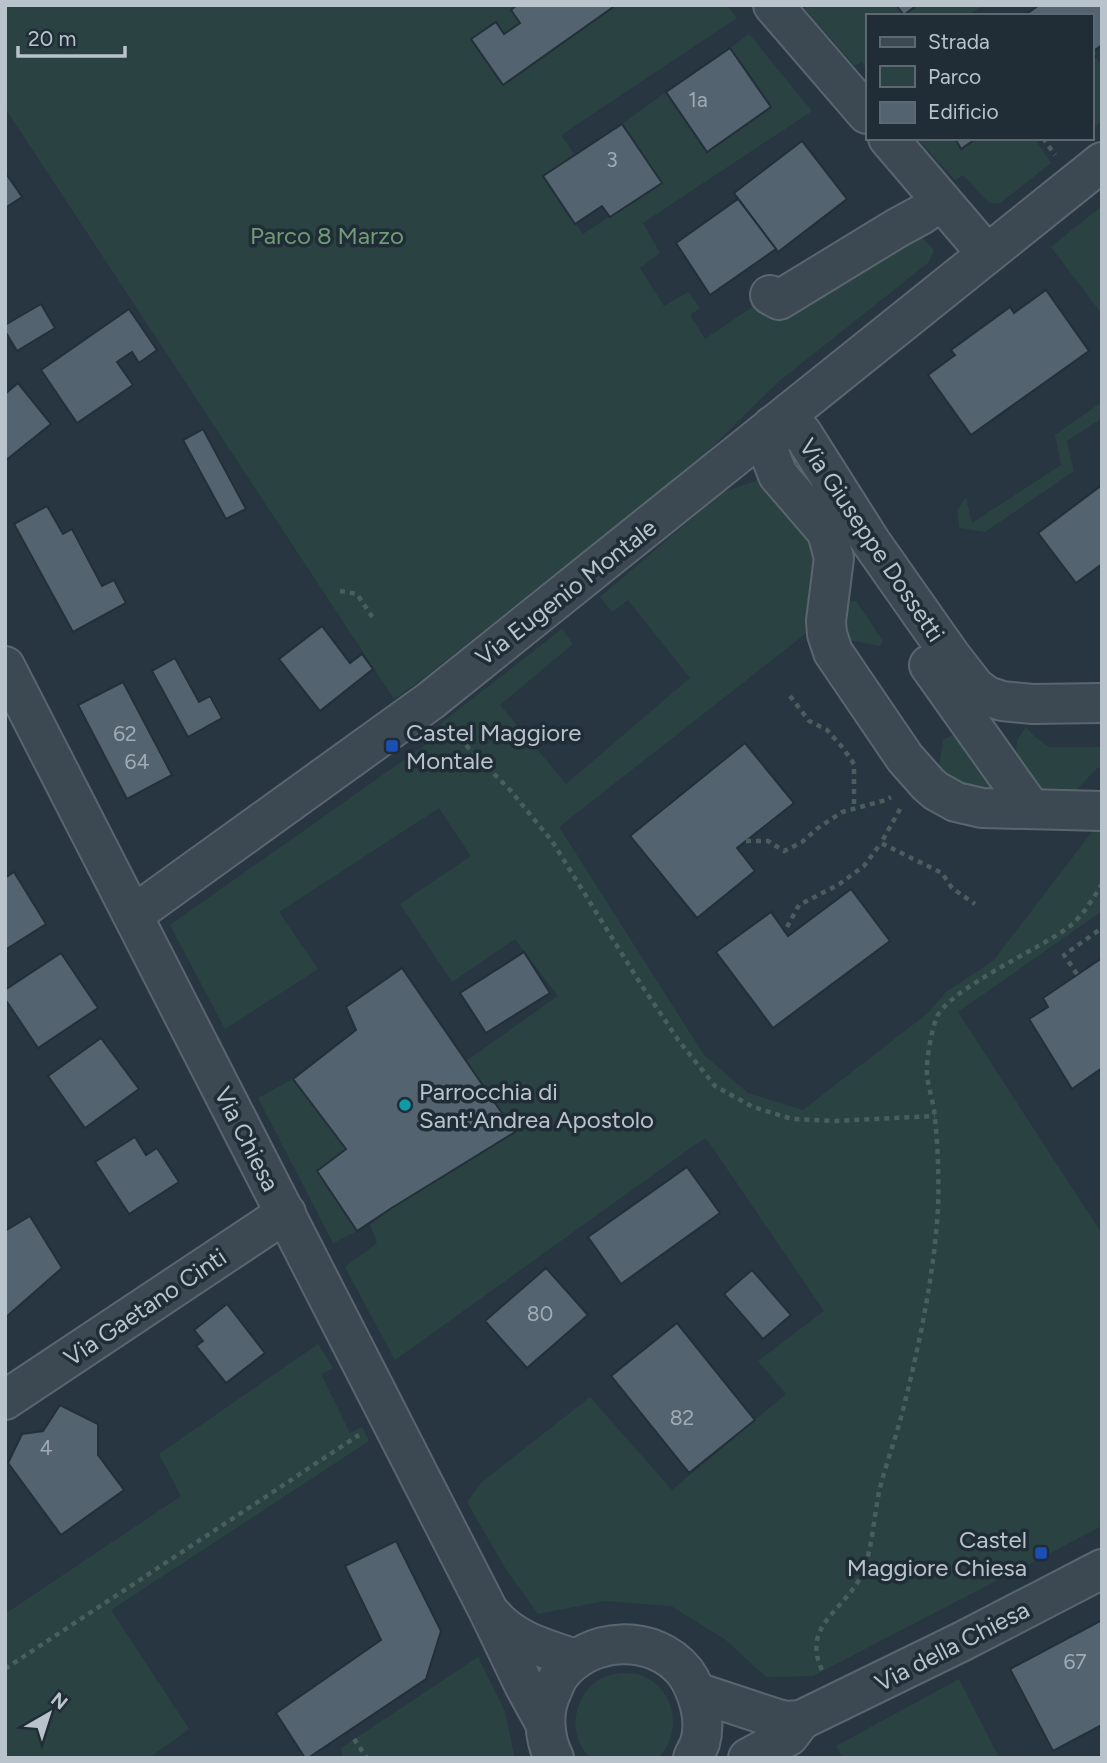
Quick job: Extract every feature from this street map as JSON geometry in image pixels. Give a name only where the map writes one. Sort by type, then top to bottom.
[{"type":"street","points":[[773,5],[866,113]]},
{"type":"street","points":[[890,140],[987,254]]},
{"type":"street","name":"Via Eugenio Montale","points":[[132,915],[405,720],[1102,162]]},
{"type":"street","points":[[770,295],[779,300],[941,201]]},
{"type":"street","name":"Via Giuseppe Dossetti","points":[[1021,795],[857,564],[778,475],[769,452],[772,426],[802,433],[871,542],[975,687],[1002,701],[1033,704],[1102,703]]},
{"type":"street","name":"Via Giuseppe Dossetti","points":[[827,532],[834,558],[826,621],[827,634],[834,652],[905,758],[928,784],[956,802],[982,808],[1021,795],[1102,811]]},
{"type":"street","name":"Via Chiesa","points":[[5,666],[16,714],[132,915],[286,1213],[489,1612],[524,1685],[548,1747]]},
{"type":"street","points":[[1021,795],[1003,754],[1003,736],[1033,704]]},
{"type":"street","name":"Via Gaetano Cinti","points":[[5,1401],[286,1213]]},
{"type":"street","name":"Via della Chiesa","points":[[748,1758],[789,1736],[801,1720],[1102,1569]]},
{"type":"street","name":"Via Chiesa","points":[[489,1612],[497,1622],[527,1643],[576,1659]]},
{"type":"street","points":[[548,1747],[548,1699],[559,1676],[576,1659],[597,1648],[621,1643],[644,1646],[666,1656],[684,1671],[696,1692],[702,1717],[700,1743],[693,1758]]},
{"type":"street","points":[[696,1692],[784,1721],[801,1720]]},
{"type":"path","points":[[1044,140],[1054,153]]},
{"type":"path","points":[[340,591],[357,594],[375,621]]},
{"type":"path","points":[[790,696],[809,721],[827,730],[853,764],[854,809]]},
{"type":"path","points":[[447,726],[510,790],[552,841],[640,983],[679,1041],[715,1086],[753,1107],[792,1119],[835,1121],[935,1116]]},
{"type":"path","points":[[746,841],[768,841],[784,851],[803,842],[842,812],[892,796]]},
{"type":"path","points":[[788,926],[799,905],[838,885],[864,866],[881,843],[902,805]]},
{"type":"path","points":[[881,843],[942,873],[952,887],[975,904]]},
{"type":"path","points":[[823,1673],[815,1649],[820,1630],[861,1578],[886,1462],[903,1411],[928,1292],[938,1206],[935,1116],[927,1074],[930,1043],[937,1016],[950,1000],[1073,923],[1102,884]]},
{"type":"path","points":[[1077,974],[1064,955],[1102,928]]},
{"type":"path","points":[[5,1669],[360,1435]]},
{"type":"path","points":[[354,1739],[367,1758]]},
{"type":"green space","name":"Parco 8 Marzo","points":[[5,5],[727,5],[737,18],[561,135],[575,155],[543,177],[583,234],[661,183],[622,124],[666,92],[707,152],[770,108],[730,48],[749,34],[812,111],[643,223],[660,253],[640,268],[664,306],[688,292],[700,308],[690,315],[705,339],[897,209],[934,250],[929,262],[778,382],[699,460],[394,699],[5,108]]},
{"type":"green space","points":[[808,5],[896,5],[903,14],[866,14],[866,68],[862,62],[855,66],[805,9]]},
{"type":"green space","points":[[917,5],[983,5],[970,14],[905,14]]},
{"type":"green space","points":[[1095,57],[1102,65],[1102,121],[1093,128]]},
{"type":"green space","points":[[919,140],[956,140],[961,149],[974,140],[1035,140],[1051,163],[1000,203],[989,203],[963,175],[955,180]]},
{"type":"green space","points":[[1102,206],[1102,314],[1051,247]]},
{"type":"green space","points":[[1102,402],[1102,418],[1067,441],[1074,471],[985,532],[959,528],[957,511],[966,497],[972,523],[1061,465],[1055,435]]},
{"type":"green space","points":[[759,480],[787,501],[821,562],[814,627],[559,827],[704,1055],[748,1093],[803,1110],[928,1013],[946,992],[993,961],[1095,828],[1102,829],[1102,911],[958,1012],[1102,1234],[1102,1526],[813,1676],[766,1677],[726,1640],[671,1606],[604,1601],[538,1614],[504,1566],[467,1502],[481,1483],[590,1397],[672,1490],[786,1394],[758,1361],[824,1311],[706,1138],[395,1360],[345,1267],[377,1243],[370,1225],[390,1209],[515,1132],[466,1061],[558,996],[515,939],[452,982],[400,904],[471,856],[439,808],[279,912],[318,969],[225,1029],[170,925],[428,743],[427,734],[562,629],[573,644],[500,705],[566,784],[690,678],[628,600],[612,612],[600,597],[723,492]]},
{"type":"green space","points":[[856,601],[883,641],[880,646],[840,638],[844,602]]},
{"type":"green space","points":[[1026,727],[1049,747],[1102,747],[1102,768],[1097,768],[1071,796],[1041,795],[1016,756],[1017,740]]},
{"type":"green space","points":[[960,731],[998,785],[985,797],[938,773],[943,740]]},
{"type":"green space","points":[[293,1079],[346,1149],[317,1171],[357,1231],[333,1243],[258,1098]]},
{"type":"green space","points":[[318,1344],[333,1368],[321,1374],[350,1433],[362,1427],[369,1441],[111,1610],[189,1729],[149,1758],[5,1758],[5,1614],[181,1496],[159,1454]]},
{"type":"green space","points":[[478,1657],[505,1711],[514,1755],[512,1758],[343,1758],[341,1748]]},
{"type":"green space","points":[[620,1673],[637,1674],[650,1679],[667,1698],[673,1723],[666,1747],[658,1758],[590,1758],[580,1744],[576,1715],[583,1697],[595,1682]]},
{"type":"green space","points":[[959,1679],[999,1758],[843,1758],[836,1746]]},
{"type":"building","points":[[517,5],[616,5],[503,85],[471,39],[496,22],[504,34],[520,23],[511,10]]},
{"type":"building","points":[[896,5],[917,5],[905,14]]},
{"type":"building","points":[[1039,5],[1102,5],[1102,45],[1093,51],[1093,14],[1027,14]]},
{"type":"building","points":[[730,48],[771,107],[707,152],[666,92]]},
{"type":"building","points":[[622,124],[662,183],[610,217],[602,206],[575,224],[543,176]]},
{"type":"building","points":[[956,140],[974,140],[961,149]]},
{"type":"building","points":[[802,141],[847,199],[778,252],[734,193]]},
{"type":"building","points":[[5,172],[22,197],[5,208]]},
{"type":"building","points":[[738,199],[776,249],[710,295],[676,243]]},
{"type":"building","points":[[1046,290],[1089,351],[971,435],[928,375],[955,355],[951,350],[1010,307],[1014,313]]},
{"type":"building","points":[[41,304],[55,328],[17,351],[5,331],[5,325]]},
{"type":"building","points":[[129,309],[157,350],[139,363],[132,352],[117,362],[133,385],[77,423],[41,370]]},
{"type":"building","points":[[18,383],[51,424],[5,461],[5,394]]},
{"type":"building","points":[[203,429],[246,509],[226,519],[183,440]]},
{"type":"building","points":[[1102,485],[1102,564],[1076,583],[1038,533]]},
{"type":"building","points":[[47,506],[63,534],[72,529],[102,586],[114,580],[126,603],[73,632],[14,524]]},
{"type":"building","points":[[322,626],[350,663],[362,654],[373,669],[320,711],[279,659]]},
{"type":"building","points":[[175,658],[199,702],[210,696],[222,718],[188,737],[152,671]]},
{"type":"building","points":[[123,682],[172,775],[127,799],[78,705]]},
{"type":"building","points":[[745,743],[794,803],[737,848],[755,871],[697,918],[630,836]]},
{"type":"building","points":[[14,872],[46,924],[5,950],[5,878]]},
{"type":"building","points":[[851,889],[890,941],[773,1028],[716,952],[771,912],[788,936]]},
{"type":"building","points":[[524,952],[550,993],[486,1033],[460,993]]},
{"type":"building","points":[[61,953],[98,1008],[38,1048],[5,999],[5,990]]},
{"type":"building","points":[[1102,958],[1102,1068],[1072,1089],[1029,1019],[1048,1007],[1043,998]]},
{"type":"building","name":"Parrocchia di Sant'Andrea Apostolo","points":[[402,968],[515,1132],[357,1231],[317,1171],[346,1149],[293,1079],[356,1030],[346,1007]]},
{"type":"building","points":[[101,1038],[139,1089],[85,1128],[48,1076]]},
{"type":"building","points":[[135,1137],[146,1155],[157,1148],[179,1182],[129,1214],[95,1162]]},
{"type":"building","points":[[687,1167],[720,1213],[621,1284],[588,1237]]},
{"type":"building","points":[[30,1216],[62,1268],[5,1318],[5,1231]]},
{"type":"building","points":[[546,1268],[588,1315],[527,1368],[485,1321]]},
{"type":"building","points":[[752,1270],[791,1315],[763,1339],[724,1294]]},
{"type":"building","points":[[227,1304],[265,1353],[226,1383],[196,1346],[203,1341],[194,1330]]},
{"type":"building","points":[[677,1323],[755,1420],[689,1473],[611,1376]]},
{"type":"building","points":[[60,1405],[98,1424],[98,1455],[124,1490],[61,1535],[8,1463],[22,1434],[43,1431]]},
{"type":"building","points":[[396,1541],[441,1631],[426,1679],[305,1758],[276,1713],[381,1640],[345,1566]]},
{"type":"building","points":[[1102,1620],[1102,1725],[1053,1751],[1010,1669]]},
{"type":"place","name":"Castel Maggiore Montale","points":[[392,746]]},
{"type":"place","name":"Parrocchia di Sant'Andrea Apostolo","points":[[405,1105]]},
{"type":"place","name":"Castel Maggiore Chiesa","points":[[1041,1553]]}]
